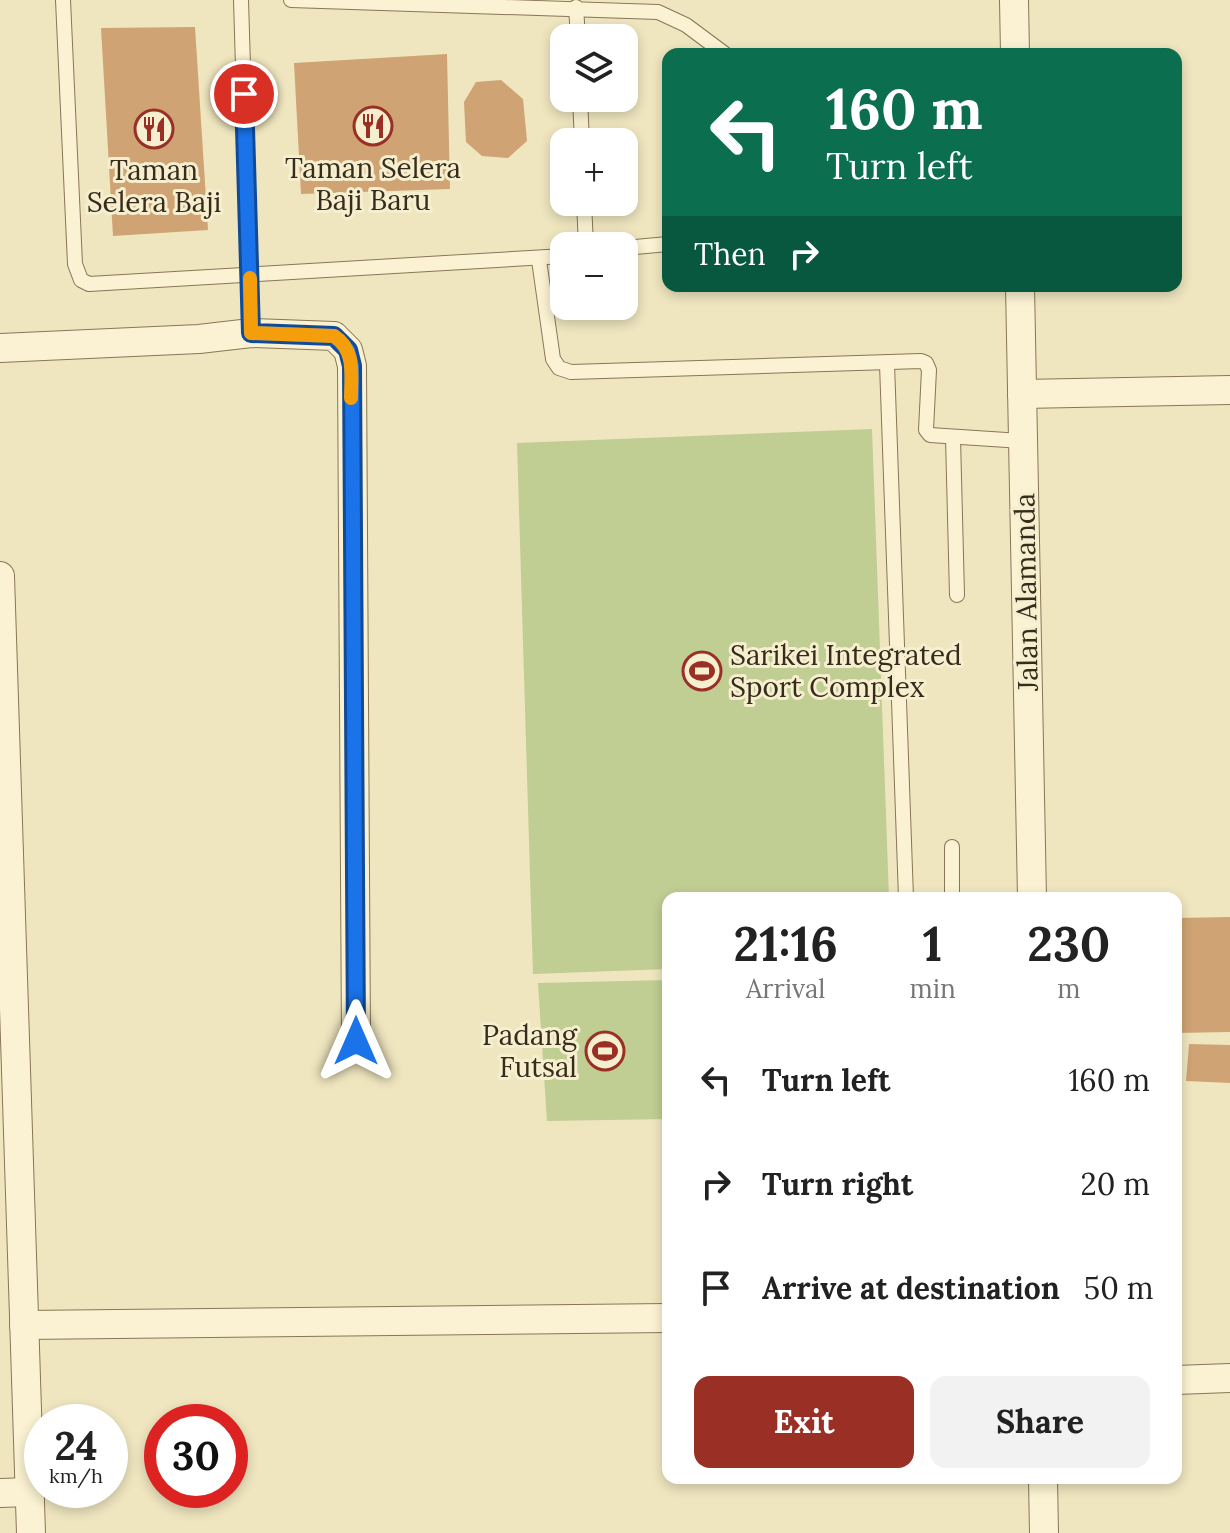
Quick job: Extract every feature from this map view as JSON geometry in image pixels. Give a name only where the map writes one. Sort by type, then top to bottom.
[{"type":"street","points":[[1014,0],[1015,48]]},
{"type":"street","name":"Jalan Alamanda","points":[[1020,292],[1032,892]]},
{"type":"street","points":[[0,348],[199,339],[251,333],[334,336],[348,350],[352,366],[356,1041]]},
{"type":"street","points":[[1022,394],[1230,390]]},
{"type":"street","points":[[0,576],[27,1404]]},
{"type":"street","points":[[24,1325],[662,1318]]},
{"type":"street","points":[[1182,1380],[1230,1378]]},
{"type":"street","points":[[1043,1484],[1044,1533]]},
{"type":"street","points":[[0,1493],[24,1492]]},
{"type":"street","points":[[30,1508],[31,1533]]},
{"type":"lane","points":[[63,0],[75,264],[81,280],[89,284],[550,258]]},
{"type":"lane","points":[[241,0],[251,333]]},
{"type":"lane","points":[[291,0],[658,12],[686,25],[717,48]]},
{"type":"lane","points":[[576,7],[577,24]]},
{"type":"lane","points":[[638,247],[662,245]]},
{"type":"lane","points":[[539,260],[553,359],[559,368],[571,372],[926,363],[929,370],[926,430],[934,438],[1023,441]]},
{"type":"lane","points":[[887,364],[906,892]]},
{"type":"lane","points":[[953,438],[957,595]]},
{"type":"lane","points":[[952,847],[952,892]]},
{"type":"green space","name":"Sarikei Integrated Sport Complex","points":[[872,429],[889,892],[662,892],[662,969],[533,974],[517,443]]},
{"type":"green space","name":"Padang Futsal","points":[[662,980],[662,1119],[547,1121],[538,983]]},
{"type":"building","name":"Taman Selera Baji","points":[[195,27],[208,230],[113,236],[101,28]]},
{"type":"building","name":"Taman Selera Baji Baru","points":[[447,54],[450,189],[301,194],[294,63]]},
{"type":"building","points":[[501,80],[523,99],[527,141],[508,158],[482,156],[466,142],[464,102],[476,82]]},
{"type":"building","points":[[1230,917],[1230,1032],[1182,1033],[1182,918]]},
{"type":"building","points":[[1189,1044],[1230,1045],[1230,1083],[1186,1081]]},
{"type":"slow traffic","points":[[250,278],[251,333],[334,336],[348,350],[352,366],[351,398]]},
{"type":"place","name":"Taman Selera Baji Baru","points":[[373,126]]},
{"type":"place","name":"Taman Selera Baji","points":[[154,129]]},
{"type":"place","name":"Sarikei Integrated Sport Complex","points":[[702,671]]},
{"type":"place","name":"Padang Futsal","points":[[605,1051]]},
{"type":"route","points":[[244,94],[251,333],[334,336],[348,350],[352,366],[356,1041]]}]
